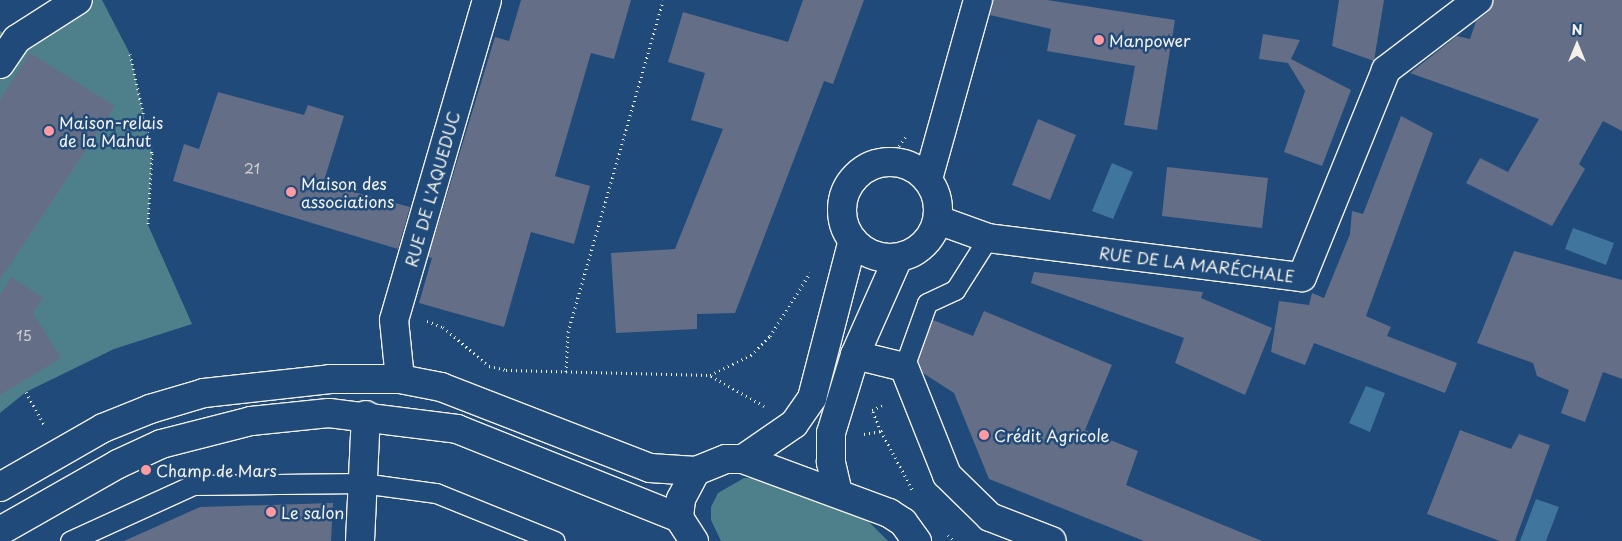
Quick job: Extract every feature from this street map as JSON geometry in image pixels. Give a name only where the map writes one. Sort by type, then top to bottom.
[{"type":"main road","points":[[0,64],[17,39],[78,0]]},
{"type":"main road","name":"RUE DE L'AQUEDUC","points":[[400,379],[394,320],[487,0]]},
{"type":"main road","points":[[928,179],[978,0]]},
{"type":"main road","name":"RUE DE LA MARÉCHALE","points":[[938,220],[988,238],[1302,277],[1386,70],[1478,0]]},
{"type":"main road","points":[[887,162],[916,169],[928,179],[935,191],[938,220],[924,245],[898,258],[873,255],[853,240],[842,212],[843,198],[859,173],[887,162]]},
{"type":"main road","points":[[743,459],[794,424],[812,398],[853,240]]},
{"type":"main road","points":[[838,493],[831,462],[830,433],[855,355],[898,258]]},
{"type":"main road","points":[[855,355],[904,367],[947,475],[990,517],[1052,541]]},
{"type":"main road","points":[[0,487],[103,428],[204,393],[292,381],[400,379],[474,397],[650,468],[696,471],[726,458],[743,459],[889,513],[903,522],[917,541]]},
{"type":"main road","points":[[0,531],[118,464],[161,444],[251,420],[329,413],[366,415],[457,430],[679,518],[694,541]]},
{"type":"main road","points":[[360,541],[366,415]]},
{"type":"main road","points":[[679,518],[681,499],[696,471]]},
{"type":"lane","points":[[904,367],[927,303],[955,290],[988,238]]},
{"type":"lane","points":[[70,541],[194,485],[362,483],[436,493],[555,541]]},
{"type":"path","points":[[566,372],[568,332],[663,0]]},
{"type":"path","points":[[130,54],[152,153],[148,225]]},
{"type":"path","points":[[394,320],[428,321],[443,327],[489,366],[566,372],[685,377],[728,369],[770,336],[814,268]]},
{"type":"green space","points":[[78,0],[102,0],[130,54],[152,153],[148,225],[192,324],[114,349],[26,392],[0,413],[0,31],[17,39]]},
{"type":"green space","points":[[744,478],[753,478],[867,520],[888,541],[721,541],[711,520],[711,507],[718,493]]},
{"type":"water","points":[[1112,163],[1133,172],[1113,219],[1092,211]]},
{"type":"water","points":[[1573,228],[1614,243],[1606,265],[1565,249]]},
{"type":"water","points":[[1366,386],[1385,393],[1370,432],[1349,423]]},
{"type":"water","points":[[1536,499],[1559,507],[1546,541],[1520,541]]},
{"type":"building","points":[[521,0],[631,0],[614,59],[591,53],[555,176],[590,186],[574,244],[531,232],[504,327],[419,303],[432,258],[428,257],[495,37],[509,41]]},
{"type":"building","points":[[803,0],[864,0],[833,84],[824,81],[735,313],[697,314],[697,329],[616,333],[611,253],[675,249],[723,129],[691,120],[705,73],[668,62],[683,12],[788,42]]},
{"type":"building","points":[[993,0],[1047,0],[1175,20],[1157,130],[1124,125],[1135,66],[1047,51],[1051,29],[990,15]]},
{"type":"building","points":[[1339,0],[1384,0],[1374,61],[1332,46]]},
{"type":"building","points":[[1493,0],[1622,0],[1622,131],[1603,121],[1579,164],[1585,169],[1552,226],[1466,183],[1480,158],[1508,172],[1539,119],[1410,73],[1457,36],[1470,39],[1476,21],[1488,12]]},
{"type":"building","points":[[1263,34],[1300,40],[1291,59],[1351,90],[1322,166],[1284,152],[1305,91],[1288,63],[1259,59]]},
{"type":"building","name":"Maison-relais de la Mahut","points":[[30,53],[115,106],[0,280],[0,100]]},
{"type":"building","points":[[218,92],[304,115],[308,105],[344,116],[323,184],[410,207],[398,249],[173,181],[184,144],[199,149]]},
{"type":"building","points":[[1401,116],[1433,133],[1366,316],[1391,327],[1387,336],[1457,363],[1445,393],[1314,343],[1305,365],[1271,352],[1279,301],[1309,305],[1312,293],[1324,298],[1350,234],[1352,211],[1363,214]]},
{"type":"building","points":[[1038,119],[1076,135],[1050,200],[1012,185]]},
{"type":"building","points":[[1167,167],[1268,178],[1262,228],[1162,216]]},
{"type":"building","points":[[1514,251],[1622,280],[1622,379],[1603,372],[1585,422],[1561,413],[1569,390],[1537,376],[1533,363],[1477,343]]},
{"type":"building","points":[[1034,272],[1203,292],[1201,298],[1272,328],[1245,395],[1175,363],[1184,338],[1031,283]]},
{"type":"building","points":[[11,277],[43,298],[33,313],[61,358],[0,395],[0,295]]},
{"type":"building","points":[[984,311],[1112,365],[1085,430],[1138,451],[1126,485],[1262,541],[1144,541],[989,479],[954,393],[923,373],[918,361],[933,320],[973,336]]},
{"type":"building","points":[[1460,430],[1511,449],[1519,434],[1550,445],[1515,541],[1500,541],[1427,514]]},
{"type":"building","points":[[333,503],[331,541],[124,541],[200,507]]},
{"type":"place","name":"Manpower","points":[[1099,40]]},
{"type":"place","name":"Maison-relais de la Mahut","points":[[49,131]]},
{"type":"place","name":"Maison des associations","points":[[291,192]]},
{"type":"place","name":"Crédit Agricole","points":[[984,435]]},
{"type":"place","name":"Champ de Mars","points":[[146,470]]},
{"type":"place","name":"Le salon","points":[[271,512]]}]
